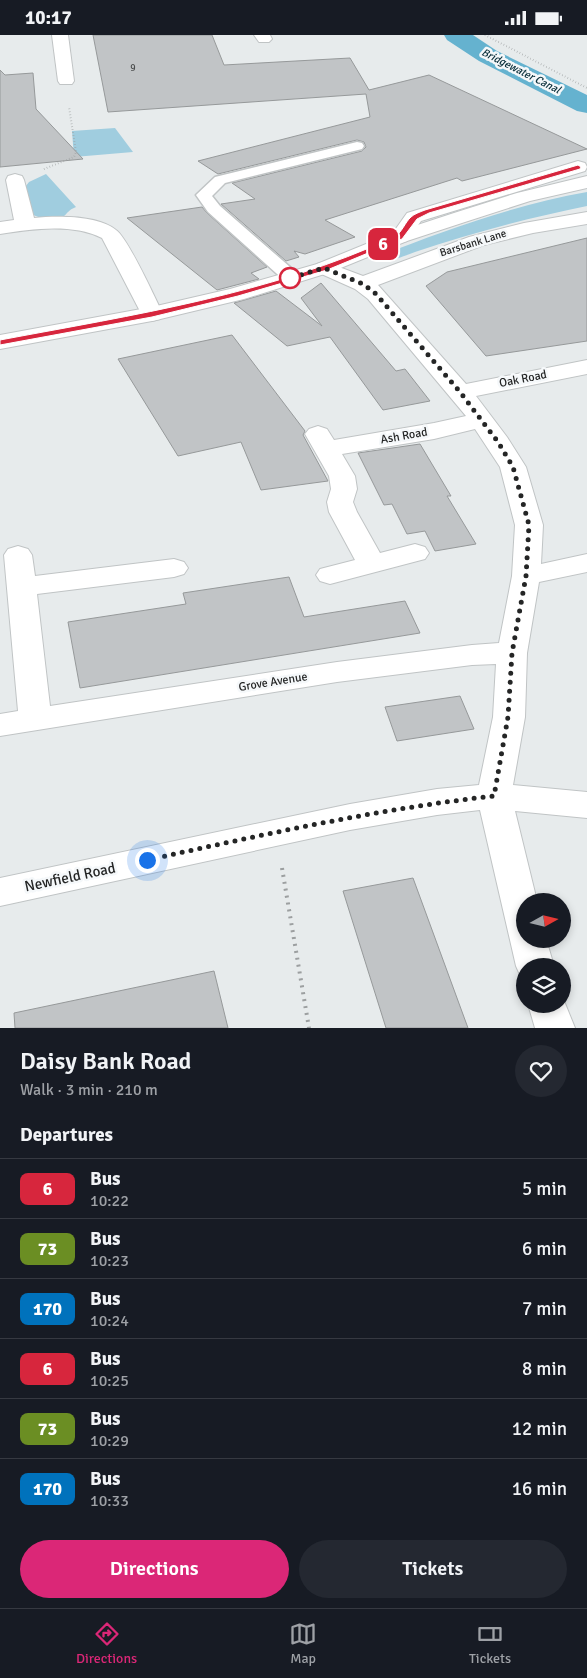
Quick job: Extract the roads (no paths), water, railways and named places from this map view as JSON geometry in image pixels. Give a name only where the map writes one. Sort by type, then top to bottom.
[{"type":"street","points":[[60,35],[66,81]]},
{"type":"street","points":[[0,342],[152,314],[236,294],[292,278],[324,268],[400,237],[524,197],[582,175]]},
{"type":"street","points":[[15,180],[25,223]]},
{"type":"street","name":"Barsbank Lane","points":[[363,284],[419,261],[473,242],[514,231],[587,218]]},
{"type":"street","points":[[0,227],[25,223],[89,225],[110,234],[152,314]]},
{"type":"street","points":[[324,268],[363,284],[376,294],[460,392],[498,442],[513,467],[529,525],[526,576],[512,653],[508,717],[494,796],[517,893]]},
{"type":"street","name":"Oak Road","points":[[460,392],[587,367]]},
{"type":"street","name":"Ash Road","points":[[372,564],[343,512],[340,502],[344,489],[342,476],[322,441],[434,431],[480,419]]},
{"type":"street","points":[[330,575],[415,553]]},
{"type":"street","points":[[18,555],[23,587],[35,719]]},
{"type":"street","points":[[526,576],[587,563]]},
{"type":"street","points":[[23,587],[174,568]]},
{"type":"street","name":"Grove Avenue","points":[[0,725],[337,672],[472,655],[512,653]]},
{"type":"street","name":"Newfield Road","points":[[0,891],[389,810],[494,796],[587,805]]},
{"type":"street","points":[[550,1013],[555,1028]]},
{"type":"lane","points":[[292,278],[214,209],[204,195],[220,181],[357,146]]},
{"type":"waterway","name":"Bridgewater Canal","points":[[456,35],[488,56],[587,105]]}]
